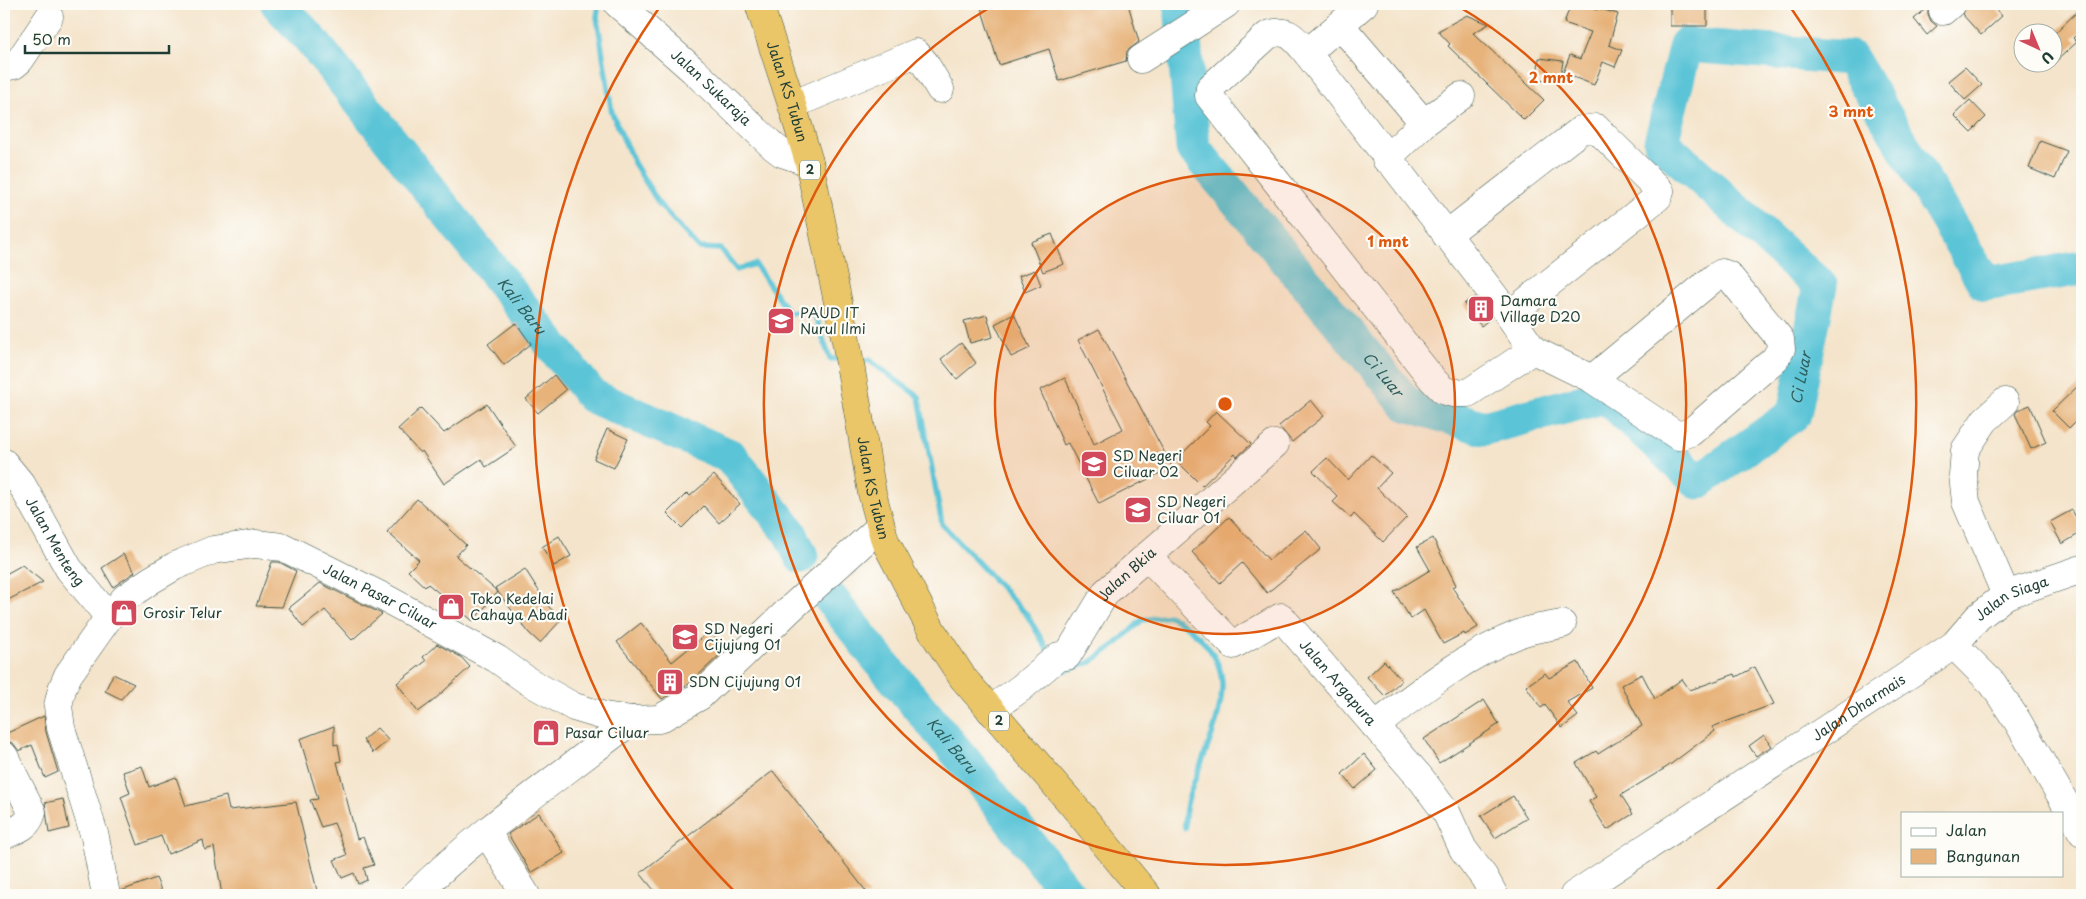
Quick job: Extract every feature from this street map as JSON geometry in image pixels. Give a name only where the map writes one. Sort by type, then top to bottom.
[{"type":"highway","name":"Jalan KS Tubun","points":[[759,4],[792,105],[808,162],[846,341],[872,493],[880,527],[910,592],[932,631],[964,678],[1072,804],[1146,895]]},
{"type":"street","name":"Jalan Sukaraja","points":[[618,4],[694,70],[774,147],[782,153],[808,162]]},
{"type":"street","points":[[1140,58],[1226,4]]},
{"type":"street","points":[[1307,53],[1364,4]]},
{"type":"street","points":[[4,67],[14,65],[20,60],[49,17]]},
{"type":"street","points":[[1340,25],[1424,123]]},
{"type":"street","points":[[1533,350],[1468,393],[1452,393],[1443,390],[1421,365],[1209,96],[1210,88],[1268,35],[1277,32],[1290,34],[1307,53],[1386,158],[1509,315],[1533,350],[1592,379],[1678,436],[1692,432],[1775,360],[1781,349],[1780,339],[1728,275],[1722,273],[1592,379]]},
{"type":"street","points":[[792,105],[916,53],[924,62],[940,90]]},
{"type":"street","points":[[1386,158],[1424,123],[1461,96]]},
{"type":"street","points":[[1446,235],[1582,130],[1592,127],[1596,128],[1660,191],[1653,201],[1509,315]]},
{"type":"street","points":[[2005,402],[1984,420],[1965,450],[1963,475],[1966,502],[2006,595]]},
{"type":"street","name":"Jalan Bkia","points":[[990,710],[1021,688],[1059,656],[1067,656],[1106,592],[1276,444]]},
{"type":"street","name":"Jalan Menteng","points":[[4,462],[13,491],[69,569],[109,617]]},
{"type":"street","name":"Jalan Pasar Ciluar","points":[[106,895],[95,836],[60,728],[58,706],[68,675],[109,617],[125,598],[175,566],[213,550],[255,544],[283,548],[385,598],[497,659],[528,681],[574,707],[604,716],[632,720],[659,719],[700,696],[880,527]]},
{"type":"street","name":"Jalan Argapura","points":[[1147,556],[1233,645],[1281,617],[1422,780],[1447,814],[1462,849],[1484,877],[1494,895]]},
{"type":"street","name":"Jalan Siaga","points":[[1954,646],[1978,617],[2006,595],[2082,569]]},
{"type":"street","points":[[1375,726],[1422,690],[1488,648],[1522,632],[1562,624]]},
{"type":"street","points":[[1954,646],[1993,684],[2018,722],[2082,832]]},
{"type":"street","name":"Jalan Dharmais","points":[[1574,895],[1954,646]]},
{"type":"street","points":[[432,889],[487,833],[632,720]]},
{"type":"street","points":[[4,756],[32,812],[27,824],[4,835]]},
{"type":"street","points":[[487,833],[526,895]]},
{"type":"building","points":[[980,4],[1128,4],[1139,42],[1127,51],[1126,61],[1059,81],[1049,49],[999,65]]},
{"type":"building","points":[[1571,4],[1618,14],[1609,45],[1622,50],[1615,67],[1603,62],[1594,85],[1563,73],[1570,55],[1580,59],[1591,32],[1564,23]]},
{"type":"building","points":[[1670,4],[1707,4],[1707,26],[1670,26]]},
{"type":"building","points":[[1966,4],[1991,4],[2002,16],[1981,35],[1962,14]]},
{"type":"building","points":[[1928,7],[1931,21],[1937,26],[1927,35],[1914,19]]},
{"type":"building","points":[[2082,7],[2082,30],[2073,38],[2077,42],[2064,54],[2064,24]]},
{"type":"building","points":[[1467,15],[1489,24],[1473,33],[1544,100],[1524,120],[1448,46],[1450,44],[1438,31]]},
{"type":"building","points":[[1539,58],[1563,61],[1560,81],[1537,79]]},
{"type":"building","points":[[1965,67],[1982,85],[1965,100],[1948,81]]},
{"type":"building","points":[[1970,100],[1986,117],[1971,132],[1954,115]]},
{"type":"building","points":[[2040,141],[2067,151],[2055,179],[2029,168]]},
{"type":"building","points":[[1052,234],[1064,264],[1043,272],[1031,242]]},
{"type":"building","points":[[1035,270],[1041,285],[1025,292],[1019,276]]},
{"type":"building","points":[[1475,297],[1491,318],[1481,326],[1464,304]]},
{"type":"building","points":[[1014,314],[1030,348],[1011,357],[995,324]]},
{"type":"building","points":[[987,315],[993,337],[970,343],[964,321]]},
{"type":"building","points":[[516,323],[531,344],[504,365],[488,344]]},
{"type":"building","points":[[1099,329],[1172,467],[1099,504],[1068,443],[1064,445],[1040,390],[1065,378],[1094,444],[1123,429],[1078,340]]},
{"type":"building","points":[[961,343],[976,363],[957,379],[941,359]]},
{"type":"building","points":[[554,375],[566,390],[538,413],[526,399]]},
{"type":"building","points":[[2082,382],[2082,415],[2069,428],[2052,411]]},
{"type":"building","points":[[1311,400],[1324,416],[1292,442],[1279,426]]},
{"type":"building","points":[[487,404],[516,447],[486,467],[481,459],[444,484],[422,451],[420,453],[398,429],[421,408],[444,433]]},
{"type":"building","points":[[2030,405],[2046,442],[2031,449],[2015,414],[2018,410]]},
{"type":"building","points":[[1216,411],[1251,444],[1237,457],[1235,454],[1202,486],[1176,460],[1210,426],[1206,422]]},
{"type":"building","points":[[607,429],[628,439],[614,468],[594,459]]},
{"type":"building","points":[[1371,455],[1391,473],[1377,488],[1407,517],[1383,542],[1354,514],[1351,518],[1333,502],[1338,497],[1313,471],[1327,458],[1348,480]]},
{"type":"building","points":[[714,475],[740,504],[719,523],[704,506],[682,528],[667,513],[687,493],[690,496]]},
{"type":"building","points":[[417,499],[466,545],[456,556],[498,592],[473,621],[428,584],[425,587],[408,571],[419,560],[387,532]]},
{"type":"building","points":[[2072,510],[2082,528],[2082,532],[2062,544],[2050,522]]},
{"type":"building","points":[[1229,517],[1269,560],[1306,530],[1321,549],[1267,593],[1242,563],[1220,583],[1192,552]]},
{"type":"building","points":[[559,536],[571,556],[554,566],[542,547]]},
{"type":"building","points":[[1433,538],[1456,585],[1452,587],[1478,627],[1465,635],[1464,633],[1443,644],[1424,610],[1411,619],[1394,592],[1430,570],[1417,547]]},
{"type":"building","points":[[123,554],[135,572],[113,587],[102,568]]},
{"type":"building","points":[[272,562],[279,562],[296,571],[282,607],[256,606]]},
{"type":"building","points":[[22,565],[43,582],[4,602],[4,575]]},
{"type":"building","points":[[525,569],[549,607],[562,619],[540,643],[529,633],[495,588]]},
{"type":"building","points":[[320,583],[382,614],[352,640],[325,610],[303,627],[289,608]]},
{"type":"building","name":"SDN Cijujung 01","points":[[641,623],[672,662],[710,631],[725,650],[689,684],[662,699],[617,642]]},
{"type":"building","points":[[437,644],[461,657],[470,667],[418,712],[397,683],[426,661],[423,657]]},
{"type":"building","points":[[1384,661],[1402,680],[1385,696],[1367,677]]},
{"type":"building","points":[[1578,662],[1592,688],[1567,702],[1578,716],[1562,728],[1545,705],[1541,708],[1526,686],[1545,673],[1549,678]]},
{"type":"building","points":[[1755,667],[1774,704],[1712,727],[1715,731],[1667,767],[1621,795],[1633,814],[1607,830],[1589,801],[1596,797],[1576,763],[1596,751],[1598,754],[1642,726],[1621,685],[1642,674],[1655,699],[1682,679],[1690,690],[1735,674],[1736,677]]},
{"type":"building","points":[[113,674],[134,684],[121,699],[105,691]]},
{"type":"building","points":[[1484,700],[1499,724],[1439,763],[1424,739]]},
{"type":"building","points":[[44,716],[46,732],[58,772],[45,778],[32,745],[19,751],[13,743],[9,742],[5,734]]},
{"type":"building","points":[[334,726],[334,745],[338,744],[341,761],[337,762],[357,839],[363,837],[374,865],[364,868],[367,880],[358,884],[354,873],[342,878],[334,860],[347,855],[334,823],[321,827],[310,800],[318,799],[300,739]]},
{"type":"building","points":[[377,728],[388,740],[373,753],[363,740]]},
{"type":"building","points":[[1764,735],[1772,746],[1756,756],[1749,746]]},
{"type":"building","points":[[1364,754],[1377,770],[1355,789],[1342,774]]},
{"type":"building","points":[[142,766],[149,787],[176,777],[186,806],[226,796],[229,810],[296,802],[318,895],[264,895],[263,891],[222,895],[214,847],[205,850],[203,840],[168,854],[161,836],[138,845],[121,797],[130,793],[123,772]]},
{"type":"building","points":[[773,771],[869,895],[658,895],[640,873]]},
{"type":"building","points":[[1513,796],[1527,818],[1495,838],[1481,816]]},
{"type":"building","points":[[63,799],[69,828],[49,833],[45,803]]},
{"type":"building","points":[[539,813],[564,853],[531,873],[508,834]]},
{"type":"building","points":[[156,878],[163,895],[121,895],[121,891]]},
{"type":"waterway","name":"Kali Baru","points":[[278,4],[312,41],[592,396],[730,456],[790,533],[801,556]]},
{"type":"waterway","points":[[599,4],[597,17],[612,113],[634,163],[660,205],[699,248],[721,249],[737,270],[755,264],[789,313],[813,310],[830,359],[842,359]]},
{"type":"waterway","name":"Ci Luar","points":[[1181,4],[1193,148],[1407,404],[1484,428],[1606,396],[1698,482],[1794,414],[1820,286],[1661,142],[1686,45],[1851,58],[1985,284],[2082,268]]},
{"type":"waterway","points":[[856,360],[869,360],[919,397],[942,524],[1027,615],[1050,654]]},
{"type":"waterway","name":"Kali Baru","points":[[831,599],[875,655],[976,775],[1069,895]]},
{"type":"waterway","points":[[1059,668],[1061,672],[1091,662],[1116,644],[1142,620],[1170,616],[1189,628],[1206,645],[1218,664],[1221,675],[1221,698],[1214,729],[1189,798],[1185,813],[1185,828]]},
{"type":"place","name":"Damara Village D20","points":[[1481,309]]},
{"type":"place","name":"PAUD IT Nurul Ilmi","points":[[781,321]]},
{"type":"place","name":"SD Negeri Ciluar 02","points":[[1094,464]]},
{"type":"place","name":"SD Negeri Ciluar 01","points":[[1138,510]]},
{"type":"place","name":"Toko Kedelai Cahaya Abadi","points":[[451,607]]},
{"type":"place","name":"Grosir Telur","points":[[124,613]]},
{"type":"place","name":"SD Negeri Cijujung 01","points":[[685,637]]},
{"type":"place","name":"SDN Cijujung 01","points":[[670,682]]},
{"type":"place","name":"Pasar Ciluar","points":[[546,733]]}]
